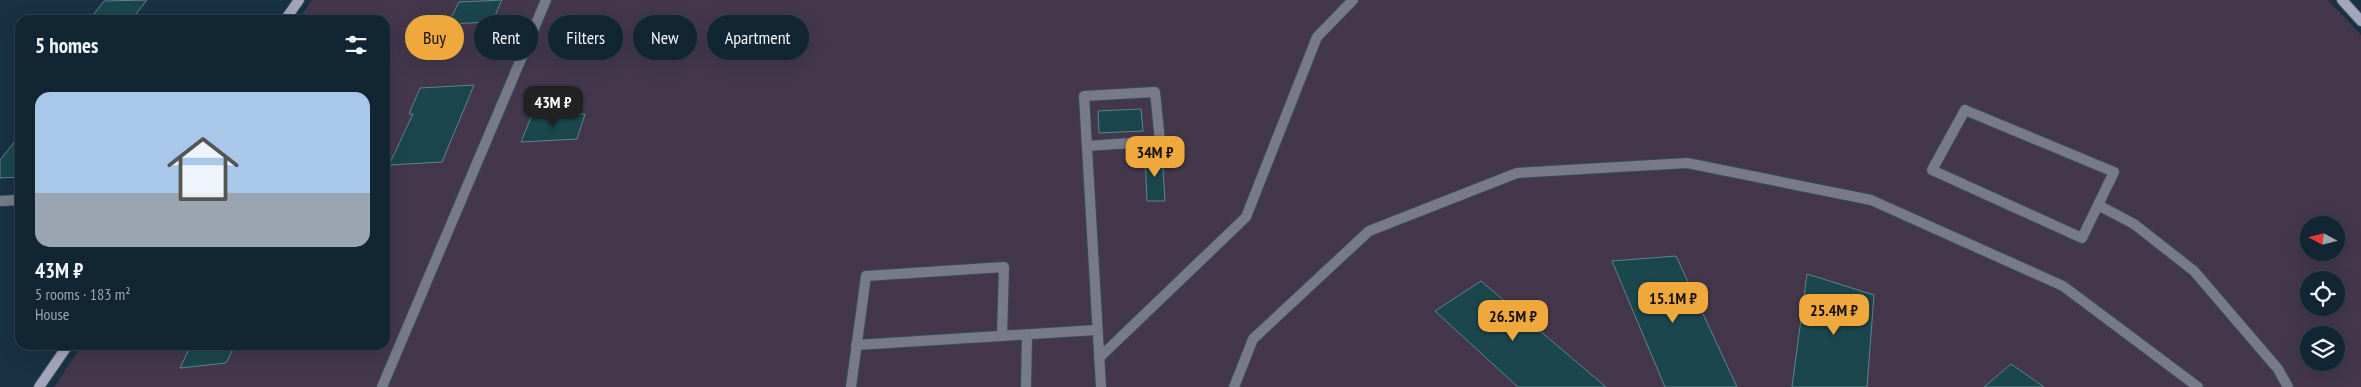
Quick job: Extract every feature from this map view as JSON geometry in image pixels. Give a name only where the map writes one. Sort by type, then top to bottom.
[{"type":"street","points":[[288,15],[299,0]]},
{"type":"street","points":[[382,387],[546,0]]},
{"type":"street","points":[[1099,358],[1246,217],[1317,37],[1353,0]]},
{"type":"street","points":[[2342,0],[2361,21]]},
{"type":"street","points":[[1087,146],[1160,141],[1155,92],[1084,96],[1096,330],[1101,387]]},
{"type":"street","points":[[1965,110],[2114,172],[2098,205],[2082,238],[1932,170],[1965,110]]},
{"type":"street","points":[[1234,387],[1253,339],[1369,231],[1517,173],[1687,163],[1871,200],[2062,286],[2198,387]]},
{"type":"street","points":[[0,201],[15,200]]},
{"type":"street","points":[[2098,205],[2134,224],[2194,271],[2278,368],[2288,387]]},
{"type":"street","points":[[852,387],[866,276],[1004,267],[1002,336]]},
{"type":"street","points":[[856,345],[1096,330]]},
{"type":"street","points":[[1026,387],[1027,334]]},
{"type":"street","points":[[39,387],[65,350]]},
{"type":"shaded area","points":[[312,0],[2328,0],[2361,35],[2361,387],[54,387],[79,350],[390,350],[390,15],[302,15]]},
{"type":"building","points":[[147,0],[135,15],[93,15],[104,1]]},
{"type":"building","points":[[502,0],[495,15],[474,15],[474,23],[464,23],[464,15],[452,15],[459,2]]},
{"type":"building","points":[[474,85],[442,162],[390,165],[413,114],[409,114],[420,88]]},
{"type":"building","points":[[1141,109],[1143,131],[1099,133],[1098,111]]},
{"type":"building","points":[[585,114],[577,139],[521,142],[531,117]]},
{"type":"building","points":[[15,141],[15,177],[0,178],[0,160]]},
{"type":"building","points":[[1162,153],[1165,201],[1147,201],[1145,155]]},
{"type":"building","points":[[1676,256],[1737,387],[1665,387],[1612,261]]},
{"type":"building","points":[[1807,274],[1874,295],[1867,387],[1792,387]]},
{"type":"building","points":[[1481,281],[1606,387],[1518,387],[1435,311]]},
{"type":"building","points":[[189,350],[232,350],[226,363],[180,368]]},
{"type":"building","points":[[2011,364],[2044,387],[1984,387]]}]
